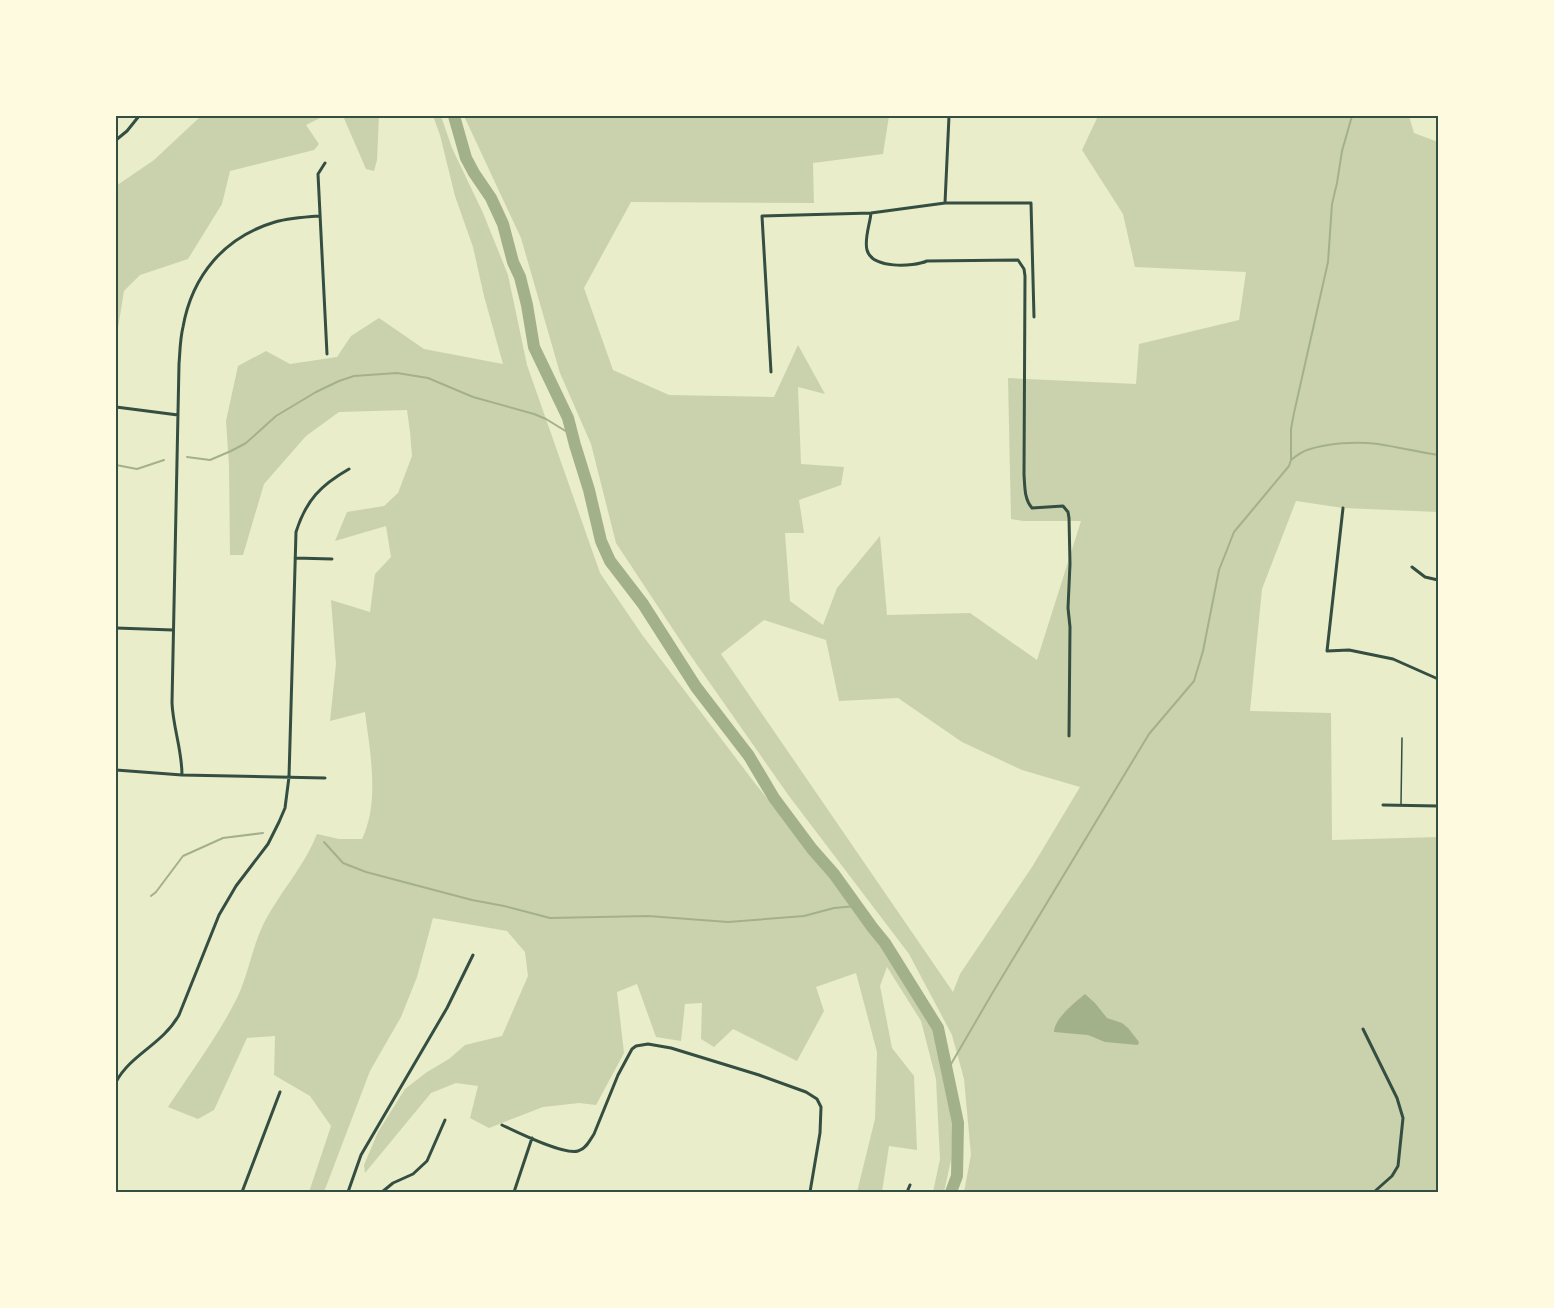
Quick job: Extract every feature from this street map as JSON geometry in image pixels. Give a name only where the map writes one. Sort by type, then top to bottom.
[{"type":"street","points":[[116,140],[140,116]]},
{"type":"street","points":[[945,202],[949,116]]},
{"type":"street","points":[[325,163],[318,174],[327,354]]},
{"type":"street","points":[[771,372],[762,216],[871,213],[945,202],[1031,203],[1034,317]]},
{"type":"street","points":[[871,213],[867,251],[873,260],[881,264],[1018,260],[1024,270],[1025,491],[1032,508],[1063,506],[1070,518],[1069,736]]},
{"type":"street","points":[[182,775],[182,763],[172,714],[179,364],[183,327],[192,296],[207,268],[227,247],[255,230],[277,221],[320,216]]},
{"type":"street","points":[[116,407],[178,415]]},
{"type":"street","points":[[116,1082],[129,1065],[160,1040],[179,1015],[219,915],[236,886],[268,844],[285,808],[289,777],[296,532],[304,510],[319,489],[350,469]]},
{"type":"street","points":[[1343,508],[1327,651],[1349,650],[1393,659],[1438,679]]},
{"type":"street","points":[[295,558],[332,559]]},
{"type":"street","points":[[1412,567],[1425,577],[1438,580]]},
{"type":"street","points":[[116,628],[173,630]]},
{"type":"street","points":[[116,770],[182,775],[325,778]]},
{"type":"street","points":[[1383,805],[1438,806]]},
{"type":"street","points":[[348,1192],[361,1155],[447,1008],[473,955]]},
{"type":"street","points":[[1363,1029],[1388,1077],[1403,1118],[1398,1166],[1392,1176],[1374,1192]]},
{"type":"street","points":[[502,1125],[552,1146],[580,1151],[585,1148],[594,1134],[618,1075],[632,1049],[642,1045],[658,1045],[759,1075],[806,1092],[817,1099],[820,1107],[820,1133],[810,1192]]},
{"type":"street","points":[[242,1192],[280,1092]]},
{"type":"street","points":[[382,1192],[393,1182],[413,1174],[427,1161],[445,1120]]},
{"type":"street","points":[[514,1192],[532,1138]]},
{"type":"street","points":[[907,1192],[910,1185]]},
{"type":"lane","points":[[1401,806],[1402,738]]},
{"type":"shaded area","points":[[201,116],[324,116],[306,125],[319,144],[314,150],[230,171],[222,204],[188,259],[140,275],[124,291],[116,335],[116,186],[154,160]]},
{"type":"shaded area","points":[[343,116],[379,116],[377,160],[374,171],[366,169]]},
{"type":"shaded area","points":[[433,116],[441,116],[452,148],[483,213],[508,275],[527,365],[600,573],[643,636],[754,782],[849,901],[934,1028],[953,1121],[951,1160],[944,1192],[933,1192],[940,1159],[936,1079],[921,1021],[887,967],[880,986],[892,1048],[914,1076],[917,1150],[889,1146],[882,1192],[857,1192],[875,1119],[877,1052],[856,973],[816,987],[824,1011],[797,1061],[733,1029],[714,1047],[701,1039],[702,1003],[685,1004],[681,1041],[656,1037],[637,984],[617,992],[624,1053],[596,1105],[579,1103],[543,1107],[489,1128],[470,1118],[478,1086],[456,1083],[431,1093],[365,1173],[364,1165],[378,1132],[405,1089],[449,1059],[465,1045],[502,1036],[528,976],[525,952],[507,931],[433,918],[417,977],[401,1017],[370,1071],[324,1192],[309,1192],[331,1126],[310,1096],[274,1075],[275,1036],[247,1038],[214,1110],[198,1119],[168,1107],[230,1012],[241,989],[263,925],[305,858],[317,834],[339,839],[362,839],[368,825],[372,777],[365,712],[330,721],[336,664],[331,600],[370,612],[375,574],[391,557],[386,526],[335,541],[347,512],[384,506],[398,493],[412,456],[407,410],[339,412],[306,436],[264,484],[243,555],[230,555],[226,421],[238,366],[266,351],[290,364],[337,357],[351,336],[379,318],[424,349],[503,364],[473,247],[455,196]]},
{"type":"shaded area","points":[[464,116],[889,116],[883,154],[813,163],[814,203],[631,202],[584,288],[613,370],[669,395],[774,397],[798,345],[825,394],[798,387],[801,464],[844,467],[841,485],[799,500],[804,533],[785,533],[790,601],[823,625],[837,588],[880,536],[887,615],[970,613],[1037,660],[1081,521],[1011,519],[1008,378],[1136,384],[1139,344],[1239,320],[1246,272],[1135,267],[1123,214],[1082,150],[1098,116],[1409,116],[1414,133],[1438,142],[1438,512],[1343,508],[1296,501],[1262,589],[1250,711],[1331,713],[1332,840],[1438,837],[1438,1192],[964,1192],[971,1155],[964,1079],[952,1035],[909,954],[789,796],[686,649],[616,543],[591,444],[560,373],[521,238]],"holes":[[[764,620],[826,640],[839,701],[898,698],[962,742],[1022,770],[1080,787],[1032,867],[960,974],[953,992],[721,654]]]},
{"type":"shaded area","points":[[1085,994],[1107,1018],[1122,1023],[1128,1028],[1139,1042],[1138,1045],[1105,1042],[1088,1035],[1054,1032],[1061,1016]]},
{"type":"waterway","points":[[454,116],[466,158],[491,198],[503,224],[513,262],[520,277],[534,347],[568,418],[601,541],[610,561],[643,604],[696,687],[749,756],[774,798],[885,943],[938,1028],[958,1123],[957,1176],[951,1192]]},
{"type":"waterway","points":[[947,1071],[1149,734],[1194,681],[1203,651],[1219,570],[1234,532],[1289,466],[1291,429],[1328,262],[1332,204],[1342,151],[1352,116]]},
{"type":"waterway","points":[[187,457],[210,460],[231,451],[246,443],[276,416],[339,381],[354,376],[397,373],[428,378],[473,397],[534,414],[572,435]]},
{"type":"waterway","points":[[1291,460],[1315,448],[1351,443],[1378,444],[1438,455]]},
{"type":"waterway","points":[[116,465],[137,469],[164,460]]},
{"type":"waterway","points":[[151,896],[183,856],[223,838],[263,833]]},
{"type":"waterway","points":[[324,842],[343,863],[366,872],[550,918],[648,916],[728,922],[804,916],[834,908],[857,906]]}]
